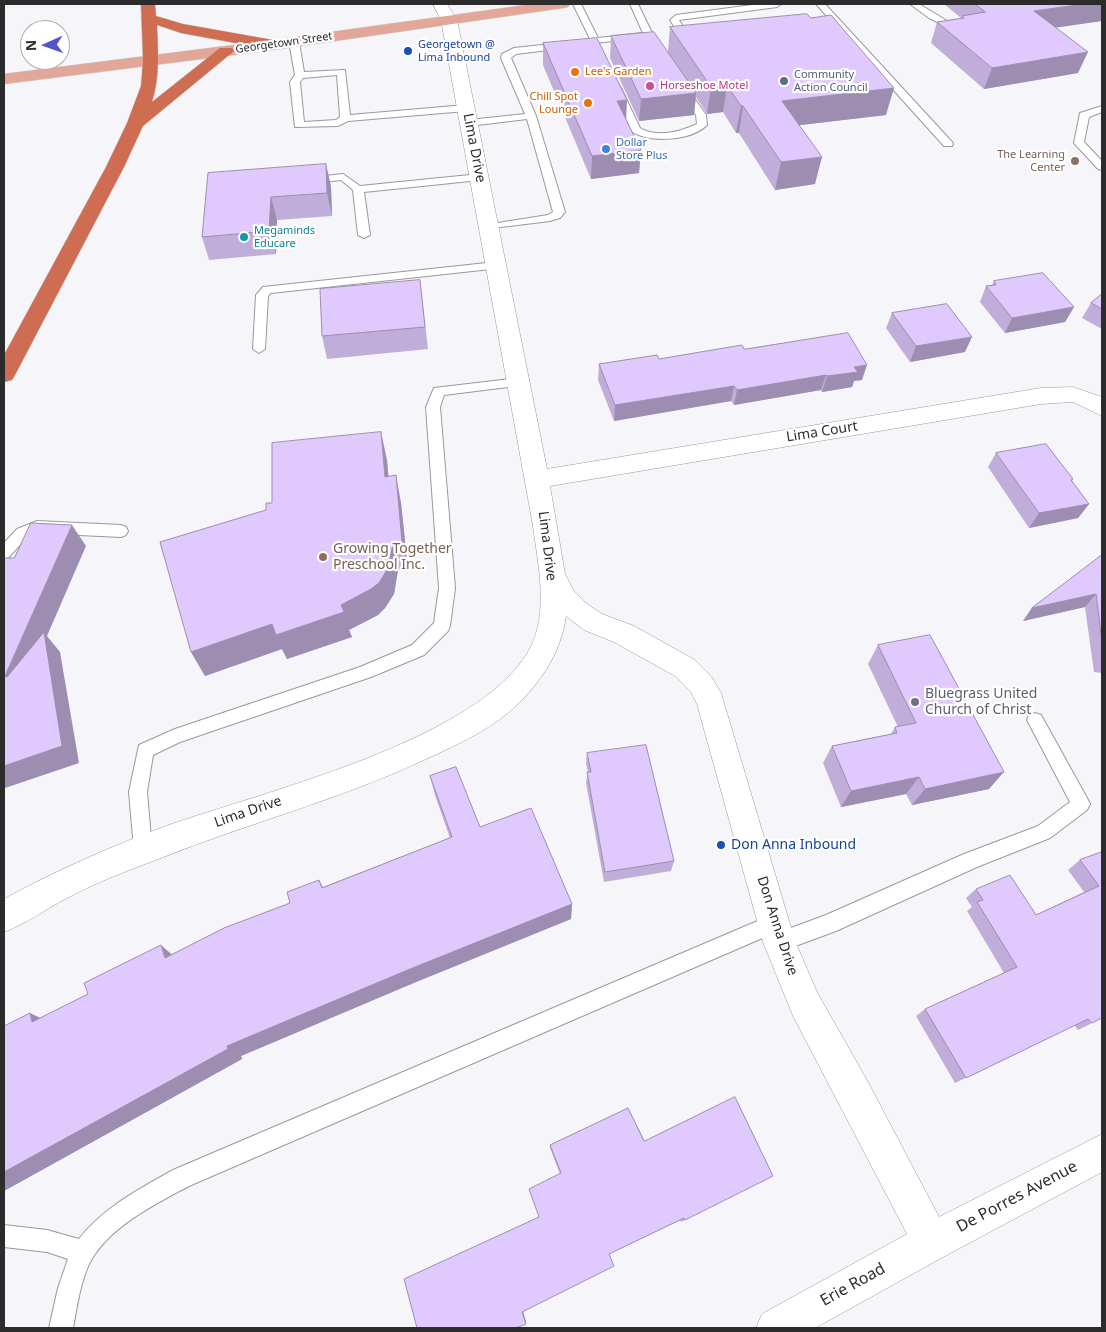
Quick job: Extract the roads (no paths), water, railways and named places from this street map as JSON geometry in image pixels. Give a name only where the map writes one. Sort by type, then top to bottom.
[{"type":"highway","points":[[148,11],[181,28],[273,45]]},
{"type":"highway","points":[[4,375],[115,168],[136,123],[149,86],[151,60],[148,11]]},
{"type":"highway","points":[[136,123],[226,51]]},
{"type":"main road","name":"Georgetown Street","points":[[4,79],[294,42],[445,12],[563,4]]},
{"type":"street","name":"Lima Drive","points":[[4,916],[32,899],[94,868],[358,774],[451,734],[488,713],[517,688],[540,655],[550,627],[553,577],[537,479],[480,177],[445,12]]},
{"type":"street","name":"Lima Court","points":[[537,479],[1041,396],[1061,394],[1086,396],[1102,408]]},
{"type":"street","name":"Don Anna Drive","points":[[553,577],[565,598],[578,612],[593,622],[624,634],[685,668],[701,684],[711,702],[777,932],[804,1004],[856,1096],[931,1242]]},
{"type":"street","name":"De Porres Avenue","points":[[931,1242],[1102,1152]]},
{"type":"street","name":"Erie Road","points":[[776,1328],[931,1242]]},
{"type":"lane","points":[[577,4],[602,55]]},
{"type":"lane","points":[[595,41],[651,39],[634,4]]},
{"type":"lane","points":[[705,38],[685,37],[674,20],[680,17],[777,4]]},
{"type":"lane","points":[[820,4],[836,26],[948,144]]},
{"type":"lane","points":[[914,4],[950,25]]},
{"type":"lane","points":[[294,42],[300,75]]},
{"type":"lane","points":[[489,227],[550,218],[556,216],[559,212],[532,116],[506,58],[507,54],[514,51],[561,46]]},
{"type":"lane","points":[[345,118],[342,72],[300,75],[294,82],[300,92],[299,125],[338,123],[345,118],[532,116]]},
{"type":"lane","points":[[613,80],[636,130],[648,136],[667,136],[691,132],[702,125],[701,115],[674,74]]},
{"type":"lane","points":[[331,91],[343,90]]},
{"type":"lane","points":[[332,106],[344,106]]},
{"type":"lane","points":[[1102,109],[1084,115],[1079,143],[1102,167]]},
{"type":"lane","points":[[297,183],[343,177],[358,189],[364,235]]},
{"type":"lane","points":[[358,189],[480,177]]},
{"type":"lane","points":[[258,349],[262,295],[267,290],[496,266]]},
{"type":"lane","points":[[144,849],[138,792],[145,750],[175,736],[347,678],[418,650],[442,626],[447,588],[433,407],[439,392],[518,382]]},
{"type":"lane","points":[[4,553],[22,533],[37,527],[121,531]]},
{"type":"lane","points":[[61,1328],[70,1287],[83,1252],[107,1225],[146,1197],[181,1178],[777,932],[829,924],[971,860],[1044,832],[1081,804],[1035,720]]},
{"type":"lane","points":[[4,1236],[47,1241],[83,1252]]},
{"type":"place","name":"Georgetown @ Lima Inbound","points":[[408,51]]},
{"type":"place","name":"Lee's Garden","points":[[575,72]]},
{"type":"place","name":"Community Action Council","points":[[784,81]]},
{"type":"place","name":"Horseshoe Motel","points":[[650,86]]},
{"type":"place","name":"Chill Spot Lounge","points":[[588,103]]},
{"type":"place","name":"Dollar Store Plus","points":[[606,149]]},
{"type":"place","name":"The Learning Center","points":[[1075,161]]},
{"type":"place","name":"Megaminds Educare","points":[[244,237]]},
{"type":"place","name":"Growing Together Preschool Inc.","points":[[323,557]]},
{"type":"place","name":"Bluegrass United Church of Christ","points":[[915,702]]},
{"type":"place","name":"Don Anna Inbound","points":[[721,845]]}]
